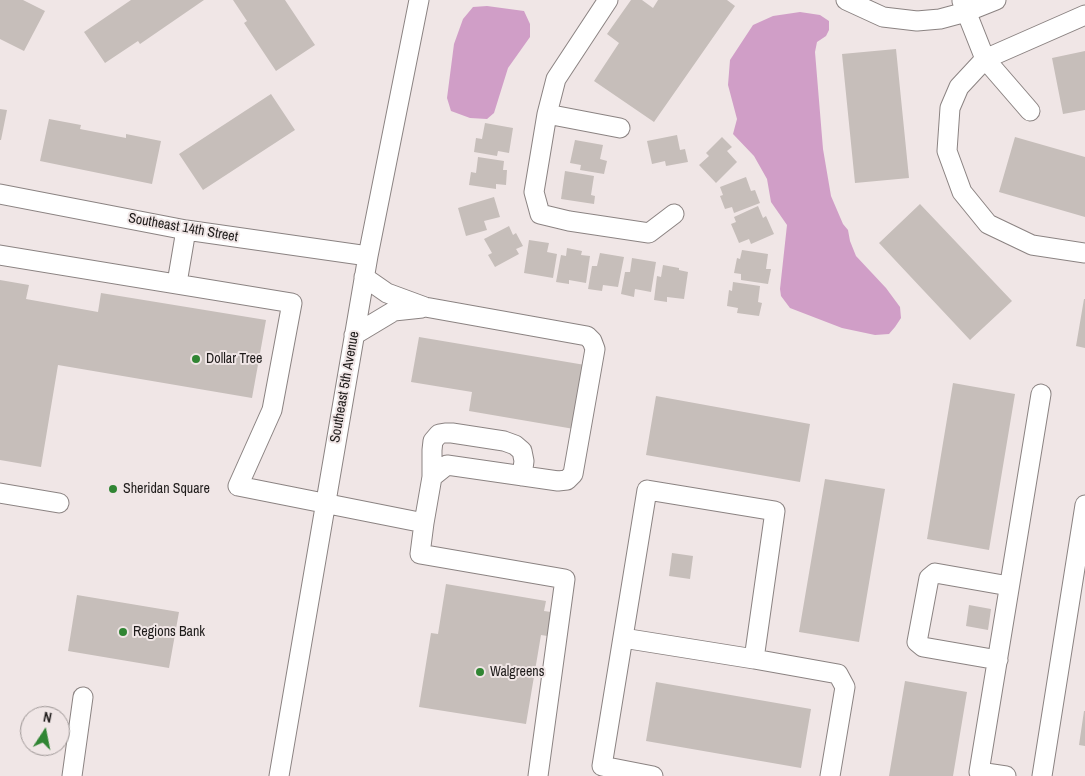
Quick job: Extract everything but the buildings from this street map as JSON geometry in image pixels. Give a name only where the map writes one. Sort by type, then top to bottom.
[{"type":"street","name":"Southeast 5th Avenue","points":[[279,776],[364,277],[419,0]]},
{"type":"street","points":[[608,0],[556,79],[547,114],[534,192],[540,214],[569,221],[650,234],[674,214]]},
{"type":"street","points":[[846,0],[883,17],[917,21],[940,19],[964,6],[996,0]]},
{"type":"street","points":[[964,6],[985,59],[1030,111]]},
{"type":"street","points":[[1085,15],[985,59],[959,87],[950,108],[947,151],[962,192],[988,224],[1032,245],[1085,253]]},
{"type":"street","points":[[547,114],[620,128]]},
{"type":"street","name":"Southeast 14th Street","points":[[0,194],[186,230],[368,256]]},
{"type":"street","points":[[177,284],[186,230]]},
{"type":"street","points":[[0,255],[292,303],[272,410],[238,486],[424,523]]},
{"type":"street","points":[[364,277],[387,293],[425,307],[587,336],[592,341],[595,349],[573,474],[567,480],[558,482],[447,465],[432,477]]},
{"type":"street","points":[[354,335],[394,311],[425,307]]},
{"type":"street","points":[[1006,776],[979,774],[1041,394]]},
{"type":"street","points":[[522,476],[524,461],[522,451],[515,445],[504,441],[452,433],[439,434],[433,440],[432,477],[420,554],[565,580],[538,776]]},
{"type":"street","points":[[653,776],[602,766],[647,490],[775,511],[754,659]]},
{"type":"street","points":[[0,493],[59,503]]},
{"type":"street","points":[[1042,776],[1084,512]]},
{"type":"street","points":[[998,660],[923,648],[917,642],[929,578],[935,573],[1010,586]]},
{"type":"street","points":[[623,638],[838,674],[845,688],[830,776]]},
{"type":"street","points":[[72,776],[83,696]]},
{"type":"shaded area","points":[[487,6],[524,11],[530,24],[530,37],[508,68],[494,113],[487,119],[470,118],[451,111],[447,98],[454,44],[463,19],[473,7]]},
{"type":"shaded area","points":[[800,12],[820,15],[829,21],[829,30],[826,36],[817,42],[815,52],[823,149],[831,196],[843,224],[848,230],[856,256],[886,288],[900,307],[901,318],[889,334],[875,335],[842,328],[790,308],[781,296],[780,289],[787,225],[771,202],[767,179],[754,156],[733,134],[737,119],[728,85],[730,60],[753,25],[773,16]]},
{"type":"place","name":"Dollar Tree","points":[[196,359]]},
{"type":"place","name":"Sheridan Square","points":[[113,489]]},
{"type":"place","name":"Regions Bank","points":[[123,632]]},
{"type":"place","name":"Walgreens","points":[[480,672]]}]
